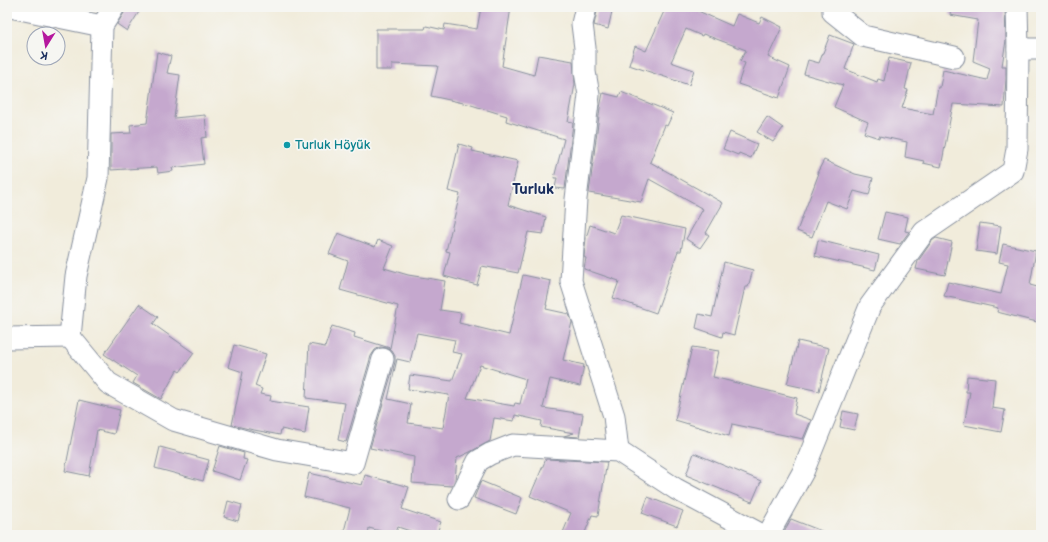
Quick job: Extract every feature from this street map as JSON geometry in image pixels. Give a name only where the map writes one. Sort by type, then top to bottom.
[{"type":"street","points":[[10,7],[102,26]]},
{"type":"street","points":[[114,7],[102,26],[98,178],[76,276],[70,337],[108,383],[173,420],[276,450],[353,463],[383,359]]},
{"type":"street","points":[[586,7],[582,24],[585,48],[584,72],[589,95],[576,198],[571,281],[614,416],[618,451]]},
{"type":"street","points":[[833,7],[833,12],[863,36],[954,57]]},
{"type":"street","points":[[768,535],[803,472],[870,306],[924,232],[1014,171],[1017,149],[1017,7]]},
{"type":"street","points":[[1018,49],[1041,49]]},
{"type":"street","points":[[7,338],[70,337]]},
{"type":"street","points":[[459,499],[478,461],[490,454],[513,445],[618,451],[676,490],[762,535]]},
{"type":"building","points":[[126,7],[142,7],[127,31],[117,24]]},
{"type":"building","points":[[481,7],[511,7],[502,66],[534,75],[538,55],[573,61],[575,84],[568,122],[573,123],[565,189],[555,188],[557,178],[554,178],[564,139],[506,121],[507,116],[468,104],[431,96],[438,66],[392,64],[392,70],[376,70],[376,29],[425,29],[426,26],[444,30],[445,24],[477,29]]},
{"type":"building","points":[[598,7],[613,7],[608,29],[594,25]]},
{"type":"building","points":[[666,7],[689,7],[732,26],[737,14],[759,23],[762,17],[782,27],[768,57],[790,67],[779,98],[738,84],[745,63],[740,61],[746,50],[703,34],[702,36],[686,29],[671,62],[694,70],[689,85],[629,65],[635,46],[646,51]]},
{"type":"building","points":[[951,7],[1005,7],[1006,40],[1002,66],[1006,66],[1006,79],[1004,107],[953,104],[941,167],[923,163],[924,161],[905,157],[907,142],[879,136],[879,138],[864,133],[868,122],[834,107],[843,85],[804,74],[808,60],[819,63],[830,35],[854,44],[845,69],[877,82],[878,79],[884,81],[889,58],[911,63],[905,89],[908,90],[902,108],[933,114],[943,70],[987,80],[990,68],[973,61],[978,20],[950,15]]},
{"type":"building","points":[[157,52],[171,56],[167,73],[180,75],[174,118],[205,115],[207,137],[201,138],[204,164],[172,168],[173,171],[158,173],[157,167],[111,170],[111,134],[131,133],[130,125],[147,123]]},
{"type":"building","points":[[621,92],[673,113],[667,126],[665,125],[650,162],[723,203],[706,233],[709,235],[700,248],[686,239],[703,209],[649,179],[641,202],[589,193],[603,93],[619,97]]},
{"type":"building","points":[[767,117],[783,128],[773,142],[757,132]]},
{"type":"building","points":[[730,132],[757,144],[751,158],[723,149]]},
{"type":"building","points":[[459,144],[473,148],[472,151],[518,161],[508,205],[546,217],[543,234],[528,232],[518,273],[482,266],[477,285],[444,276],[450,252],[446,251],[460,194],[448,191]]},
{"type":"building","points":[[824,160],[855,174],[873,178],[869,195],[854,191],[847,209],[826,201],[812,237],[797,231],[819,173],[817,173]]},
{"type":"building","points":[[885,212],[908,217],[905,231],[909,232],[900,244],[878,239]]},
{"type":"building","points":[[621,215],[685,229],[681,251],[678,251],[656,313],[613,298],[619,281],[584,269],[586,258],[584,257],[586,238],[590,225],[614,233]]},
{"type":"building","points":[[980,223],[1001,226],[997,254],[976,251]]},
{"type":"building","points":[[338,233],[375,247],[378,240],[393,246],[384,268],[408,275],[445,281],[440,310],[461,313],[459,323],[509,335],[523,275],[551,281],[546,309],[569,314],[572,322],[563,360],[584,365],[580,386],[550,379],[543,408],[583,414],[579,437],[564,436],[574,433],[541,427],[542,421],[515,415],[514,421],[494,418],[490,441],[457,458],[455,480],[452,486],[412,483],[414,457],[370,448],[395,362],[395,356],[392,351],[387,348],[380,347],[375,350],[371,356],[346,442],[338,440],[345,403],[306,398],[309,344],[325,347],[332,326],[355,333],[354,337],[390,348],[398,306],[340,290],[348,261],[329,254]],"holes":[[[417,333],[455,340],[452,352],[462,354],[452,381],[410,375],[408,389],[449,395],[443,428],[408,423],[411,404],[388,399],[397,359],[410,362]],[[480,365],[526,379],[520,404],[515,403],[514,406],[467,398]]]},
{"type":"building","points":[[936,238],[952,242],[945,275],[916,269],[918,261],[932,241]]},
{"type":"building","points":[[818,240],[879,255],[875,270],[815,256]]},
{"type":"building","points":[[1003,244],[1036,251],[1030,285],[1041,288],[1041,323],[997,312],[998,308],[944,296],[948,282],[1001,294],[1008,264],[999,262]]},
{"type":"building","points":[[724,262],[753,270],[748,287],[745,287],[734,335],[723,332],[722,337],[696,328],[699,314],[712,317]]},
{"type":"building","points":[[139,304],[158,317],[153,324],[194,353],[180,372],[177,370],[161,399],[133,383],[137,376],[104,354]]},
{"type":"building","points":[[798,341],[829,348],[819,391],[787,384]]},
{"type":"building","points":[[234,345],[266,354],[255,386],[262,389],[260,394],[271,396],[270,401],[309,407],[305,434],[281,429],[280,435],[232,425],[243,372],[228,367]]},
{"type":"building","points":[[692,347],[719,351],[713,377],[797,398],[794,414],[811,420],[803,439],[732,424],[729,436],[675,420]]},
{"type":"building","points":[[967,376],[995,379],[992,408],[1005,410],[1001,432],[964,425],[970,392],[966,392]]},
{"type":"building","points":[[79,400],[120,410],[114,434],[97,430],[89,476],[65,471]]},
{"type":"building","points":[[843,411],[858,414],[854,430],[840,427]]},
{"type":"building","points":[[220,446],[244,453],[243,459],[247,460],[240,480],[212,471]]},
{"type":"building","points":[[160,447],[209,460],[203,481],[155,468]]},
{"type":"building","points":[[694,453],[761,481],[752,502],[686,475]]},
{"type":"building","points":[[546,459],[607,462],[598,516],[592,515],[584,535],[562,535],[571,513],[530,496]]},
{"type":"building","points":[[309,473],[362,485],[365,475],[409,487],[402,509],[441,522],[436,535],[422,535],[398,527],[395,535],[369,528],[368,535],[343,535],[350,508],[304,497]]},
{"type":"building","points":[[481,481],[522,498],[516,514],[474,498]]},
{"type":"building","points":[[648,497],[683,511],[677,526],[642,513]]},
{"type":"building","points":[[228,501],[242,505],[238,521],[224,517]]},
{"type":"building","points":[[791,519],[829,534],[782,535]]},
{"type":"place","name":"Turluk Höyük","points":[[287,145]]},
{"type":"district","name":"Turluk","points":[[533,189]]}]
